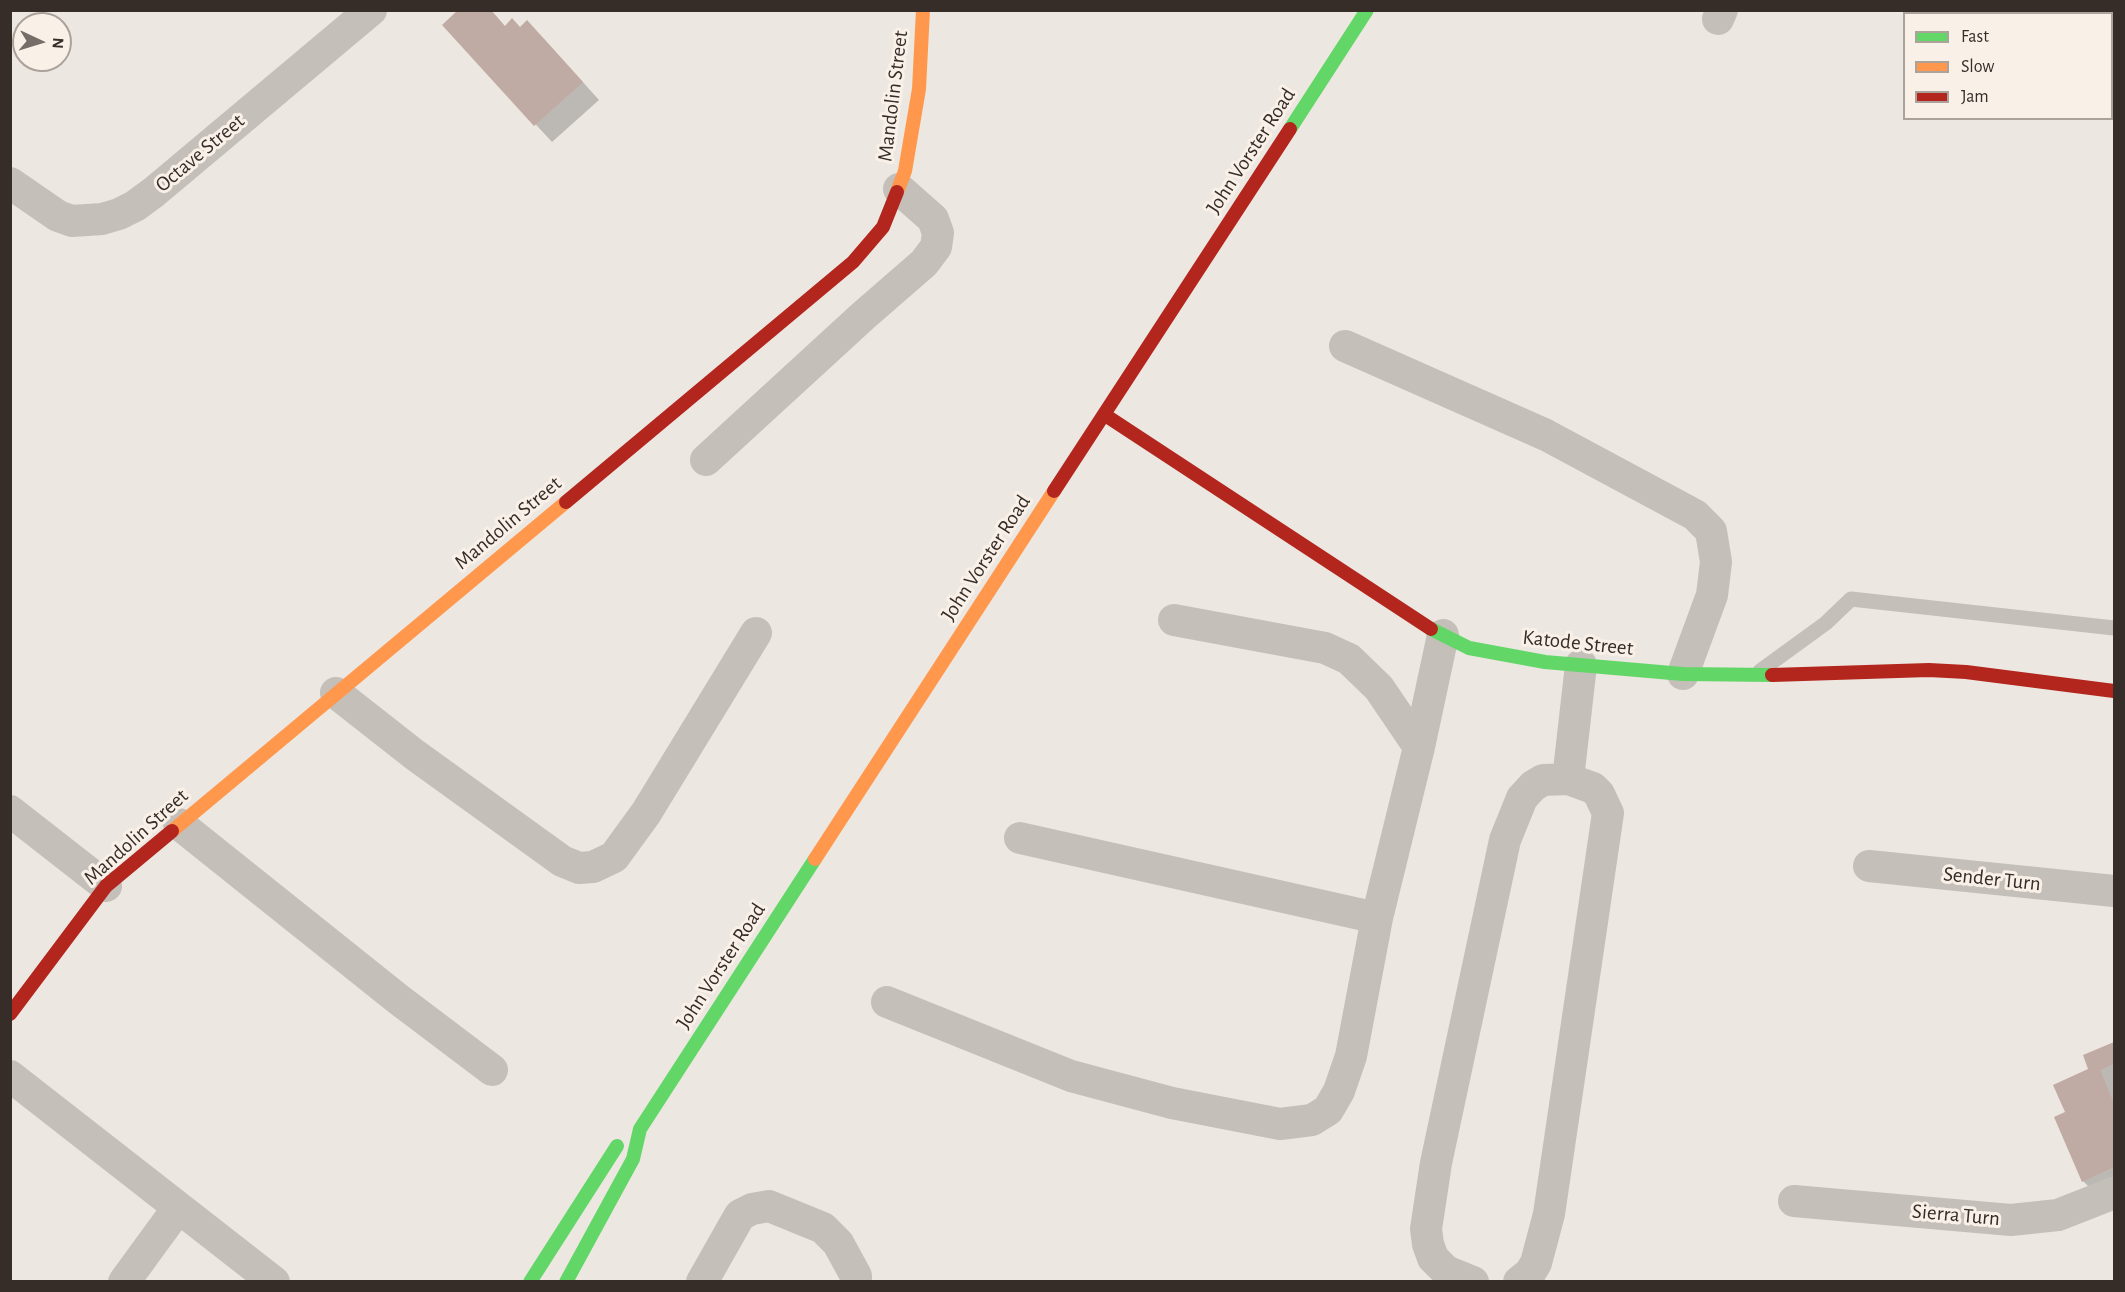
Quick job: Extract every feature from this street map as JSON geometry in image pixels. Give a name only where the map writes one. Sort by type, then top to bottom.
[{"type":"street","name":"Octave Street","points":[[10,183],[58,216],[72,221],[102,219],[127,210],[154,192],[371,10]]},
{"type":"street","name":"Mandolin Street","points":[[10,1014],[106,886],[853,262],[883,227],[899,189],[909,152],[919,89],[923,10]]},
{"type":"street","name":"John Vorster Road","points":[[530,1281],[614,1149],[640,1129],[1367,10]]},
{"type":"street","points":[[706,460],[924,263],[936,247],[938,233],[933,219],[899,189]]},
{"type":"street","points":[[1345,346],[1546,435],[1695,515],[1711,531],[1716,562],[1712,595],[1683,674]]},
{"type":"street","name":"Katode Street","points":[[1105,415],[1341,573],[1423,625],[1469,648],[1545,662],[1683,674],[1753,676],[1929,670],[1966,672],[2115,691]]},
{"type":"street","points":[[1174,620],[1325,648],[1349,659],[1379,688],[1419,747]]},
{"type":"street","points":[[336,693],[415,755],[562,861],[579,868],[593,867],[614,857],[646,813],[756,633]]},
{"type":"street","points":[[886,1002],[1071,1076],[1172,1103],[1280,1124],[1312,1120],[1328,1110],[1339,1091],[1351,1056],[1377,918],[1419,747],[1443,635]]},
{"type":"street","points":[[1568,779],[1581,665]]},
{"type":"street","points":[[1473,1281],[1446,1271],[1433,1258],[1428,1244],[1426,1229],[1436,1163],[1505,840],[1522,798],[1533,786],[1543,780],[1568,779],[1593,788],[1599,794],[1608,813],[1549,1214],[1536,1263],[1530,1273],[1519,1281]]},
{"type":"street","points":[[10,811],[106,886]]},
{"type":"street","points":[[179,824],[398,999],[492,1070]]},
{"type":"street","points":[[1020,838],[1377,918]]},
{"type":"street","name":"Sender Turn","points":[[1869,866],[2115,891]]},
{"type":"street","points":[[10,1076],[274,1281]]},
{"type":"street","name":"John Vorster Road","points":[[566,1281],[633,1159],[640,1129]]},
{"type":"street","name":"Sierra Turn","points":[[1794,1201],[2011,1220],[2058,1215],[2115,1193]]},
{"type":"street","points":[[702,1281],[740,1215],[752,1209],[769,1206],[823,1228],[838,1243],[856,1276],[856,1281]]},
{"type":"street","points":[[124,1281],[178,1208]]},
{"type":"lane","points":[[1753,676],[1826,623],[1851,599],[2115,628]]},
{"type":"building","points":[[458,10],[491,10],[505,26],[512,18],[520,27],[527,20],[583,82],[534,126],[442,25]]},
{"type":"building","points":[[2114,1042],[2114,1064],[2100,1070],[2114,1100],[2114,1167],[2082,1182],[2054,1117],[2065,1112],[2053,1085],[2088,1069],[2083,1055]]},
{"type":"traffic: fast","points":[[1290,129],[1367,10]]},
{"type":"traffic: fast","points":[[1431,629],[1469,648],[1545,662],[1683,674],[1772,675]]},
{"type":"traffic: fast","points":[[566,1282],[633,1159],[640,1129],[815,859]]},
{"type":"traffic: fast","points":[[530,1282],[617,1146]]},
{"type":"traffic: slow","points":[[897,192],[905,171],[919,89],[923,10]]},
{"type":"traffic: slow","points":[[815,859],[1054,491]]},
{"type":"traffic: slow","points":[[172,831],[566,502]]},
{"type":"traffic: jam","points":[[1054,491],[1290,129]]},
{"type":"traffic: jam","points":[[566,502],[853,262],[883,227],[897,192]]},
{"type":"traffic: jam","points":[[1105,415],[1431,629]]},
{"type":"traffic: jam","points":[[1772,675],[1929,670],[1966,672],[2114,691]]},
{"type":"traffic: jam","points":[[10,1014],[106,886],[172,831]]}]
